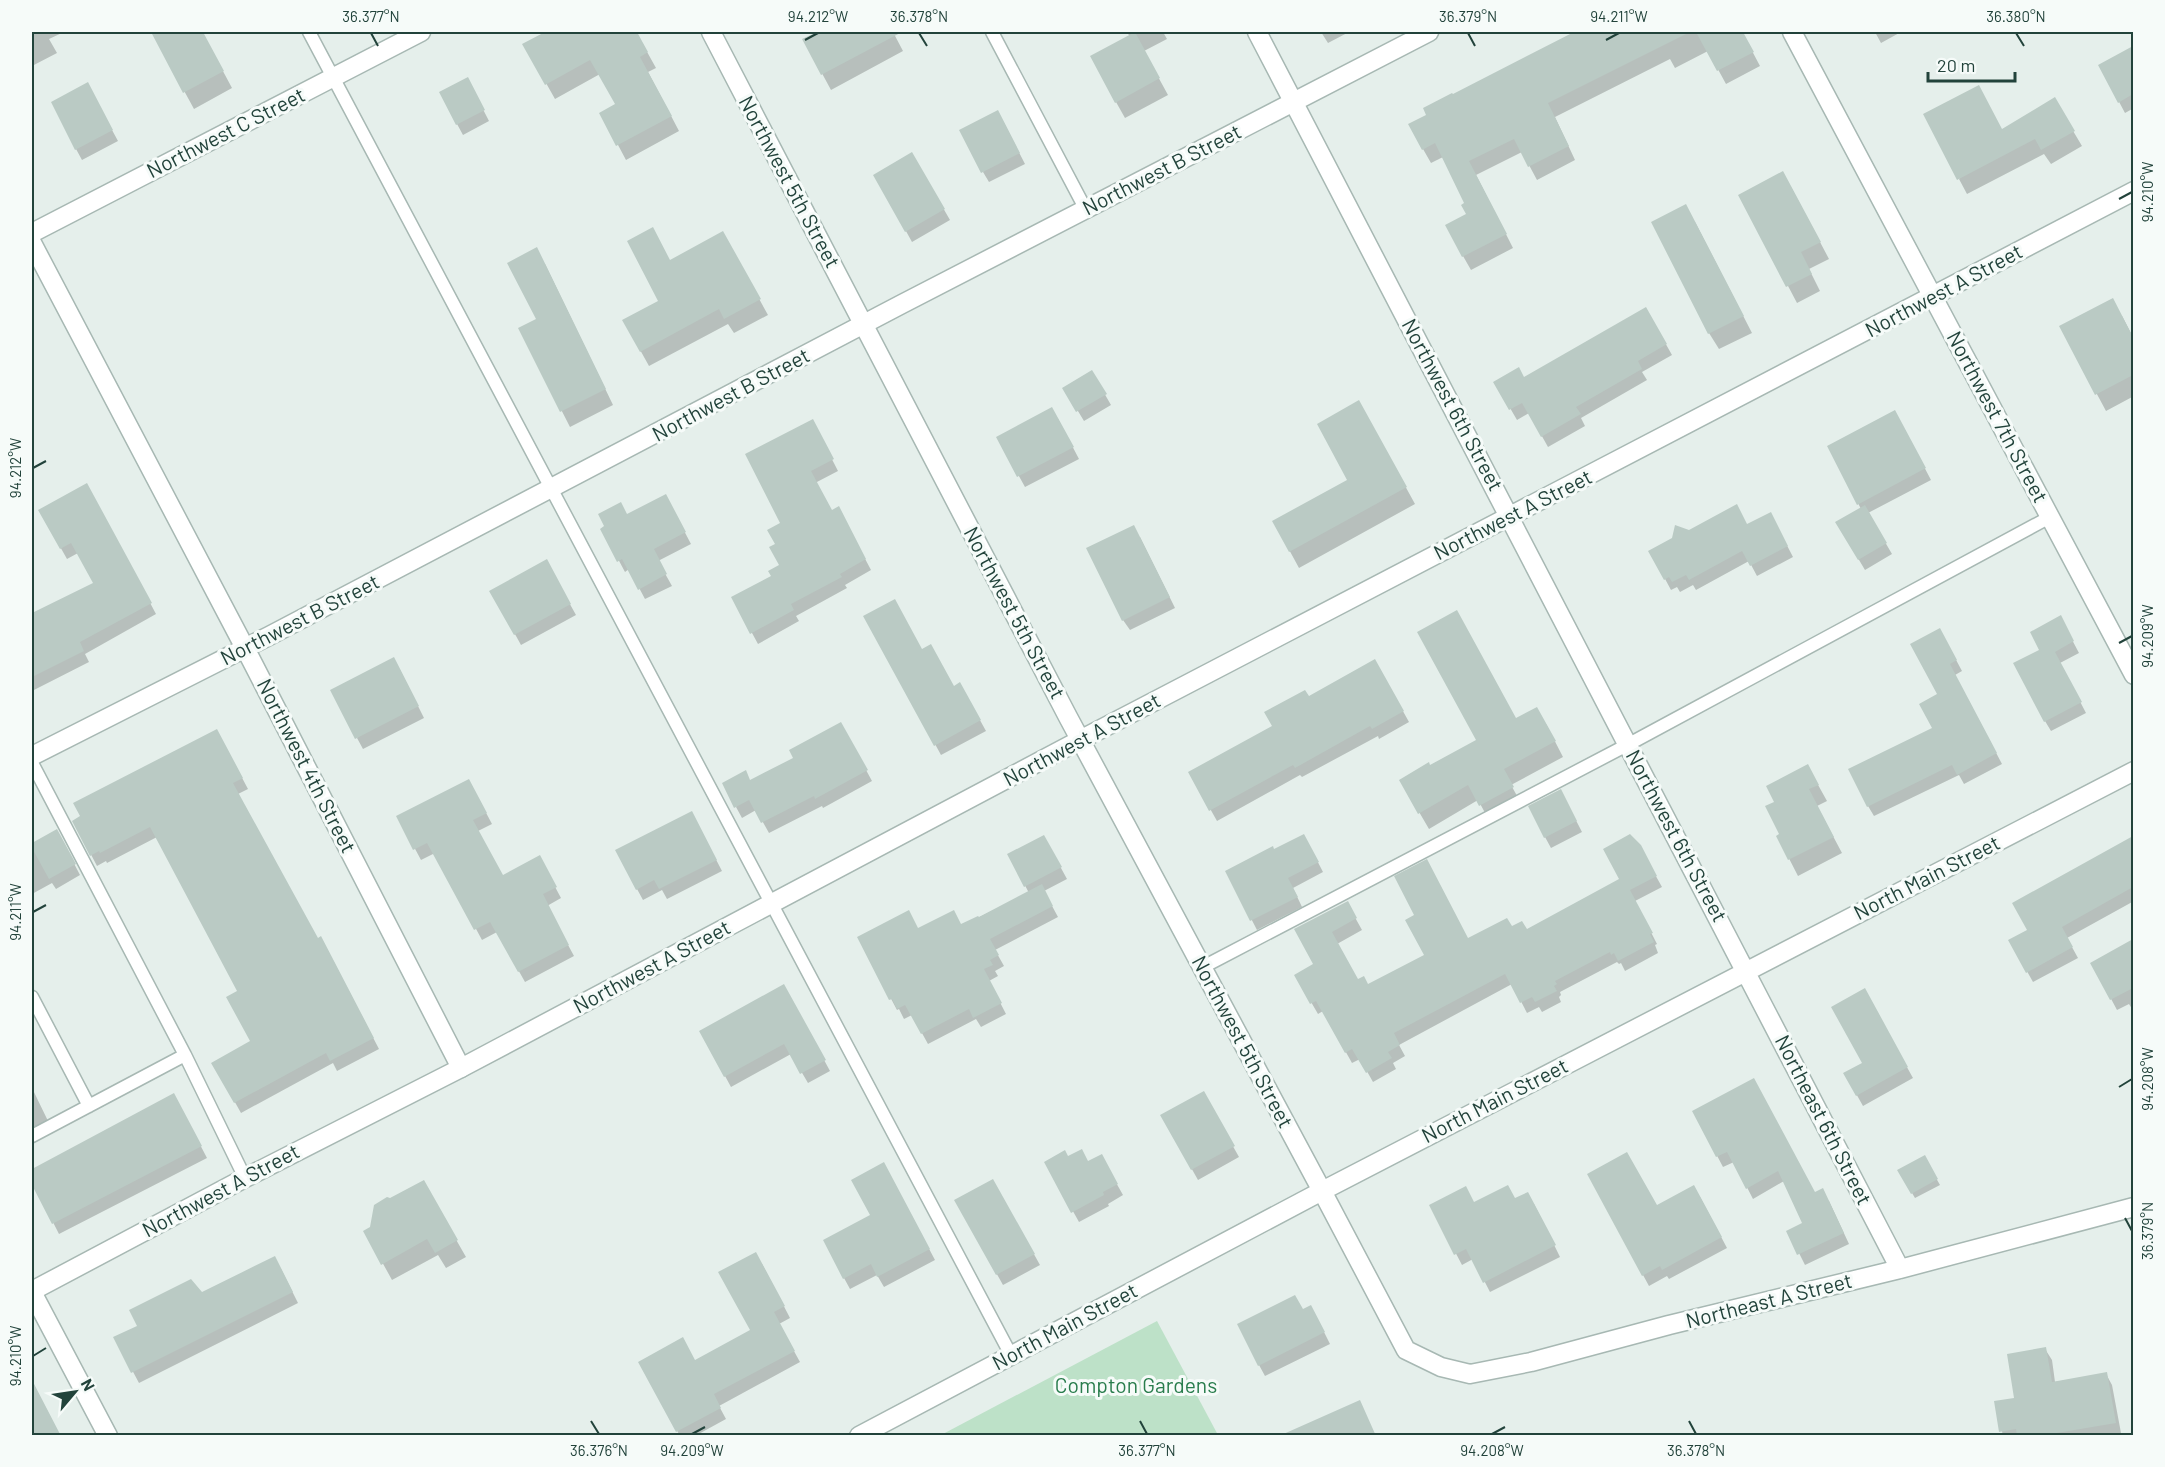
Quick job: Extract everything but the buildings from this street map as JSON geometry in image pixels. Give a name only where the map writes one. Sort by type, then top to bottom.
[{"type":"street","name":"Northwest C Street","points":[[32,233],[421,32]]},
{"type":"street","name":"Northwest 5th Street","points":[[711,32],[1080,740],[1406,1350]]},
{"type":"street","name":"Northwest 6th Street","points":[[1257,32],[1746,971]]},
{"type":"street","name":"Northwest B Street","points":[[32,756],[245,648],[1429,32]]},
{"type":"street","name":"Northwest 7th Street","points":[[1792,32],[2133,675]]},
{"type":"street","name":"Northwest A Street","points":[[32,1291],[245,1178],[461,1068],[1080,740],[2133,191]]},
{"type":"street","name":"Northwest 4th Street","points":[[32,243],[245,648],[461,1068]]},
{"type":"street","name":"North Main Street","points":[[859,1436],[1322,1191],[2133,771]]},
{"type":"street","name":"Northeast 6th Street","points":[[1746,971],[1900,1269]]},
{"type":"street","name":"Northeast A Street","points":[[1406,1350],[1441,1367],[1470,1374],[1532,1362],[1669,1325],[1900,1269],[2133,1207]]},
{"type":"street","points":[[32,1291],[108,1436]]},
{"type":"lane","points":[[309,32],[1011,1355]]},
{"type":"lane","points":[[992,32],[1086,210]]},
{"type":"lane","points":[[1203,967],[1629,744],[2050,517]]},
{"type":"lane","points":[[32,762],[185,1054],[245,1178]]},
{"type":"lane","points":[[32,997],[89,1106]]},
{"type":"lane","points":[[32,1136],[185,1054]]},
{"type":"green space","name":"Compton Gardens","points":[[1157,1321],[1218,1435],[941,1435]]}]
